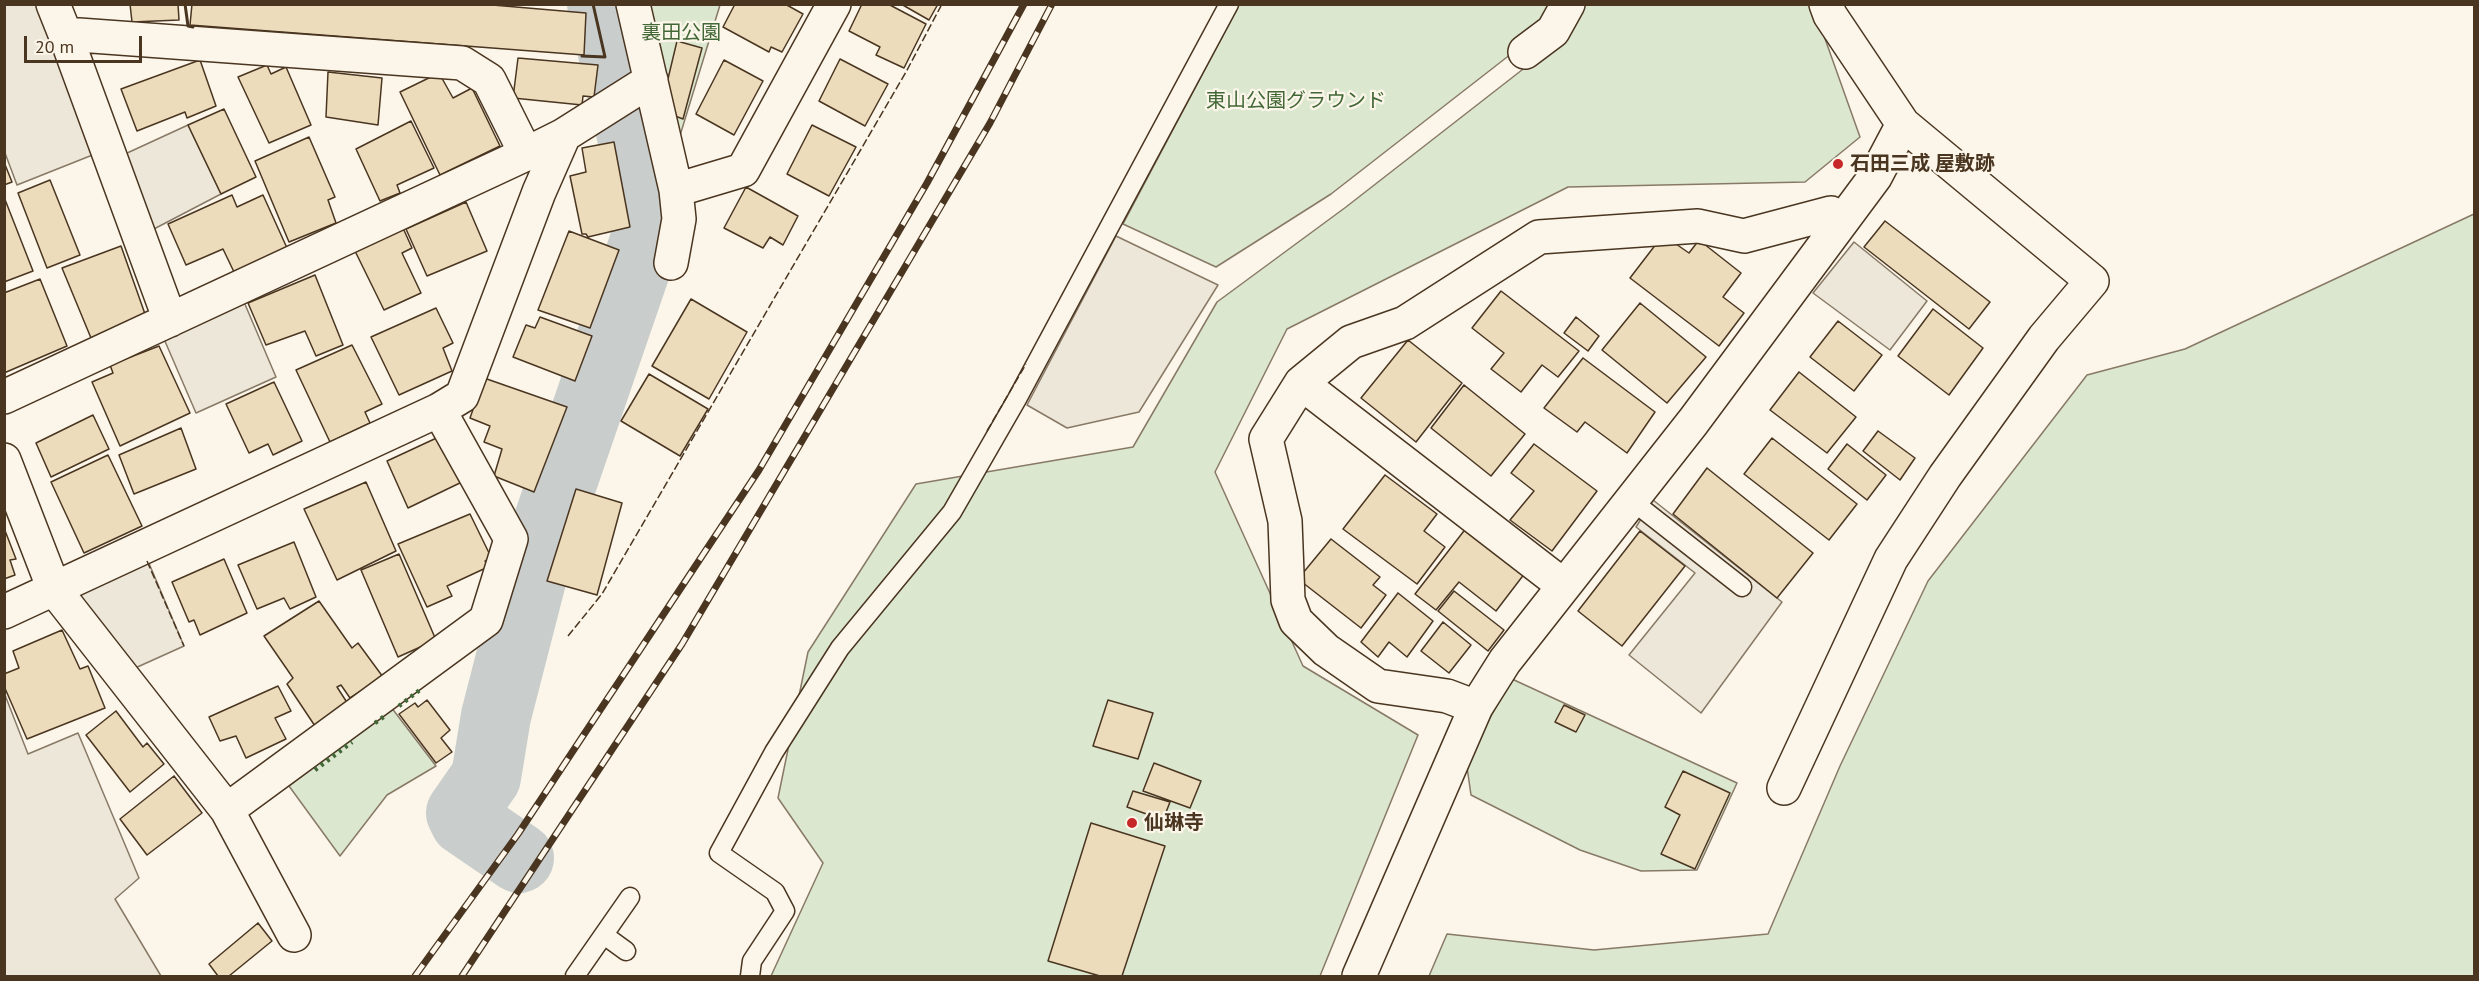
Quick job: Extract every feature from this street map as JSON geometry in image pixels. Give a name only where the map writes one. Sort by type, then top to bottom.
[{"type":"street","points":[[53,4],[133,197],[170,320]]},
{"type":"street","points":[[633,4],[634,91],[676,190],[679,219],[671,263]]},
{"type":"street","points":[[676,190],[743,170],[834,4]]},
{"type":"street","points":[[1525,52],[1553,31],[1568,4]]},
{"type":"street","points":[[1784,788],[1891,558],[2044,338],[2092,281],[1903,124],[1830,15],[1826,4]]},
{"type":"street","points":[[65,34],[462,63],[489,80],[526,154]]},
{"type":"street","points":[[4,397],[526,154],[564,135],[634,91]]},
{"type":"street","points":[[1359,976],[1476,706],[1505,662],[1631,500],[1875,177],[1903,124]]},
{"type":"street","points":[[4,612],[54,589],[105,572],[438,410],[462,396],[539,192],[564,135]]},
{"type":"street","points":[[1476,706],[1447,696],[1378,686],[1326,650],[1296,621],[1288,600],[1285,521],[1266,440],[1300,383],[1351,342],[1406,323],[1539,237],[1698,226],[1744,236],[1831,213],[1843,220]]},
{"type":"street","points":[[1300,383],[1564,586]]},
{"type":"street","points":[[228,810],[486,620],[511,539],[438,410]]},
{"type":"street","points":[[4,460],[54,589],[228,810],[294,934]]},
{"type":"lane","points":[[750,976],[752,961],[785,910],[775,892],[719,853],[774,752],[840,648],[952,512],[1017,399],[1229,4]]},
{"type":"lane","points":[[1631,500],[1742,587]]},
{"type":"lane","points":[[575,976],[630,897]]},
{"type":"lane","points":[[604,936],[627,951]]},
{"type":"green space","name":"裏田公園","points":[[645,5],[720,5],[678,142]]},
{"type":"green space","name":"東山公園グラウンド","points":[[1239,5],[1560,5],[1547,26],[1331,194],[1216,267],[1123,224]]},
{"type":"green space","points":[[1582,5],[1813,5],[1860,137],[1805,182],[1568,187],[1287,329],[1215,472],[1303,666],[1418,735],[1320,976],[771,976],[823,863],[778,798],[808,652],[916,484],[1133,447],[1217,302],[1346,207],[1563,38]]},
{"type":"green space","points":[[2474,214],[2474,976],[1429,976],[1447,934],[1594,950],[1768,934],[1840,766],[1928,581],[2087,375],[2185,349]]},
{"type":"green space","points":[[1512,679],[1737,783],[1697,870],[1641,871],[1580,850],[1471,795],[1466,760]]},
{"type":"green space","points":[[391,707],[436,766],[387,795],[340,856],[289,786]]},
{"type":"shaded area","points":[[5,5],[36,5],[95,154],[17,185],[5,153]]},
{"type":"shaded area","points":[[188,125],[221,194],[152,230],[125,154]]},
{"type":"shaded area","points":[[1116,236],[1218,285],[1139,412],[1067,428],[1027,405]]},
{"type":"shaded area","points":[[1854,242],[1927,301],[1890,350],[1813,293]]},
{"type":"shaded area","points":[[244,302],[276,377],[196,413],[164,339]]},
{"type":"shaded area","points":[[1653,500],[1782,602],[1701,713],[1629,655],[1695,573],[1636,527]]},
{"type":"shaded area","points":[[148,561],[184,646],[133,669],[79,601],[85,587]]},
{"type":"shaded area","points":[[5,695],[28,754],[78,733],[139,878],[115,899],[161,976],[5,976]]},
{"type":"building","points":[[130,4],[178,4],[179,20],[132,22]]},
{"type":"building","points":[[192,4],[481,4],[586,13],[584,55],[190,25]]},
{"type":"building","points":[[735,4],[785,4],[803,14],[782,52],[771,47],[769,52],[723,27]]},
{"type":"building","points":[[862,4],[888,4],[926,24],[904,68],[876,55],[880,47],[849,31]]},
{"type":"building","points":[[901,4],[938,4],[929,20]]},
{"type":"building","points":[[677,41],[702,48],[683,119],[675,116],[667,83]]},
{"type":"building","points":[[518,58],[598,65],[594,97],[583,96],[582,105],[513,98]]},
{"type":"building","points":[[840,59],[888,84],[865,126],[819,101]]},
{"type":"building","points":[[200,60],[216,106],[187,118],[185,112],[137,131],[121,89]]},
{"type":"building","points":[[724,60],[763,81],[734,135],[696,114]]},
{"type":"building","points":[[267,65],[271,74],[286,67],[311,125],[269,143],[238,77]]},
{"type":"building","points":[[328,72],[382,78],[378,125],[326,117]]},
{"type":"building","points":[[439,73],[453,98],[472,88],[500,146],[440,175],[400,92]]},
{"type":"building","points":[[224,109],[256,177],[221,194],[188,125]]},
{"type":"building","points":[[411,121],[434,168],[397,185],[400,193],[380,201],[356,149]]},
{"type":"building","points":[[812,125],[856,147],[829,196],[787,174]]},
{"type":"building","points":[[309,137],[335,197],[328,200],[336,223],[289,242],[255,161]]},
{"type":"building","points":[[614,142],[630,227],[588,237],[582,234],[570,176],[586,172],[582,148]]},
{"type":"building","points":[[4,162],[12,182],[4,185]]},
{"type":"building","points":[[50,180],[80,255],[47,268],[18,193]]},
{"type":"building","points":[[746,187],[798,216],[783,245],[770,237],[763,248],[724,228]]},
{"type":"building","points":[[232,195],[237,207],[263,195],[287,248],[234,272],[223,249],[186,265],[168,224]]},
{"type":"building","points":[[4,197],[33,271],[4,282]]},
{"type":"building","points":[[466,202],[487,251],[427,276],[406,229]]},
{"type":"building","points":[[1885,221],[1990,302],[1969,329],[1864,247]]},
{"type":"building","points":[[403,228],[412,248],[402,253],[421,293],[384,310],[354,249]]},
{"type":"building","points":[[569,231],[619,250],[590,328],[538,310]]},
{"type":"building","points":[[1663,235],[1689,253],[1699,240],[1741,273],[1723,297],[1744,313],[1719,346],[1630,278]]},
{"type":"building","points":[[121,246],[145,314],[91,338],[62,268]]},
{"type":"building","points":[[315,275],[343,345],[316,356],[305,331],[266,345],[248,303]]},
{"type":"building","points":[[40,279],[67,346],[4,373],[4,293]]},
{"type":"building","points":[[1501,291],[1579,351],[1558,377],[1542,365],[1521,392],[1491,369],[1504,353],[1472,328]]},
{"type":"building","points":[[691,299],[747,332],[709,399],[652,366]]},
{"type":"building","points":[[1640,303],[1706,357],[1667,403],[1602,350]]},
{"type":"building","points":[[436,308],[453,343],[443,348],[452,371],[399,395],[371,337]]},
{"type":"building","points":[[1933,309],[1983,348],[1949,395],[1898,356]]},
{"type":"building","points":[[540,317],[592,336],[575,381],[513,357],[526,325],[535,328]]},
{"type":"building","points":[[1576,317],[1599,336],[1588,351],[1564,333]]},
{"type":"building","points":[[1838,321],[1882,355],[1854,391],[1810,357]]},
{"type":"building","points":[[1408,340],[1462,383],[1416,442],[1361,398]]},
{"type":"building","points":[[352,345],[382,404],[365,412],[370,423],[330,442],[296,370]]},
{"type":"building","points":[[159,346],[190,413],[120,446],[92,382],[113,373],[110,365]]},
{"type":"building","points":[[1583,358],[1655,412],[1627,453],[1585,422],[1577,432],[1544,408]]},
{"type":"building","points":[[1799,372],[1856,417],[1827,453],[1770,410]]},
{"type":"building","points":[[649,374],[708,409],[680,456],[621,421]]},
{"type":"building","points":[[484,378],[567,407],[534,492],[494,476],[502,449],[484,442],[490,426],[470,418]]},
{"type":"building","points":[[274,382],[302,441],[273,455],[268,444],[249,453],[226,404]]},
{"type":"building","points":[[1464,385],[1525,434],[1491,476],[1431,428]]},
{"type":"building","points":[[93,415],[109,449],[51,477],[36,443]]},
{"type":"building","points":[[181,428],[196,469],[134,494],[119,455]]},
{"type":"building","points":[[1878,431],[1915,458],[1900,480],[1863,451]]},
{"type":"building","points":[[443,435],[464,481],[408,508],[387,461]]},
{"type":"building","points":[[1772,438],[1857,504],[1829,540],[1744,474]]},
{"type":"building","points":[[1534,444],[1597,491],[1552,551],[1510,520],[1534,491],[1511,473]]},
{"type":"building","points":[[1847,444],[1886,475],[1867,500],[1828,469]]},
{"type":"building","points":[[108,455],[142,526],[84,553],[51,482]]},
{"type":"building","points":[[1707,468],[1813,553],[1777,598],[1673,514]]},
{"type":"building","points":[[1385,475],[1437,514],[1424,531],[1445,547],[1417,584],[1343,529]]},
{"type":"building","points":[[366,482],[396,551],[337,580],[304,509]]},
{"type":"building","points":[[576,489],[622,503],[597,595],[547,581]]},
{"type":"building","points":[[470,514],[491,557],[485,561],[488,567],[447,586],[452,596],[427,607],[398,544]]},
{"type":"building","points":[[1467,527],[1525,573],[1496,611],[1459,582],[1436,610],[1415,594]]},
{"type":"building","points":[[4,528],[16,559],[10,560],[15,575],[4,579]]},
{"type":"building","points":[[1640,531],[1685,566],[1622,646],[1578,611]]},
{"type":"building","points":[[1331,539],[1380,577],[1373,585],[1386,595],[1361,628],[1298,579]]},
{"type":"building","points":[[294,542],[316,597],[290,609],[284,598],[257,609],[238,565]]},
{"type":"building","points":[[399,554],[436,640],[398,657],[361,570]]},
{"type":"building","points":[[224,559],[247,613],[200,635],[194,620],[189,622],[172,582]]},
{"type":"building","points":[[1454,591],[1504,630],[1488,651],[1438,611]]},
{"type":"building","points":[[1398,593],[1433,621],[1407,657],[1389,642],[1378,657],[1361,642]]},
{"type":"building","points":[[319,601],[352,648],[358,643],[383,677],[350,698],[341,685],[337,687],[348,704],[315,726],[287,684],[293,678],[264,636]]},
{"type":"building","points":[[1443,622],[1471,645],[1449,673],[1421,651]]},
{"type":"building","points":[[62,630],[80,669],[88,666],[105,708],[27,739],[4,686],[4,674],[19,668],[13,651]]},
{"type":"building","points":[[278,686],[291,711],[275,718],[286,739],[246,758],[236,736],[220,741],[209,717]]},
{"type":"building","points":[[427,700],[450,730],[441,738],[452,752],[436,763],[399,714],[415,703],[418,707]]},
{"type":"building","points":[[1108,700],[1153,713],[1138,759],[1093,746]]},
{"type":"building","points":[[1564,705],[1585,715],[1576,732],[1555,722]]},
{"type":"building","points":[[116,711],[143,747],[147,743],[164,764],[130,792],[86,735]]},
{"type":"building","points":[[1154,763],[1201,781],[1190,808],[1143,791]]},
{"type":"building","points":[[1683,771],[1730,793],[1695,869],[1661,854],[1680,815],[1665,807]]},
{"type":"building","points":[[174,776],[202,813],[147,855],[120,819]]},
{"type":"building","points":[[1133,791],[1170,802],[1163,820],[1127,807]]},
{"type":"building","points":[[1091,823],[1165,846],[1122,976],[1100,976],[1048,961]]},
{"type":"building","points":[[258,923],[272,941],[229,976],[218,976],[209,964]]},
{"type":"waterway","points":[[519,858],[465,821],[461,813],[486,777],[496,716],[539,549],[646,238],[648,207],[602,4]]},
{"type":"railway","points":[[415,976],[518,834],[759,470],[927,183],[1024,4]]},
{"type":"railway","points":[[462,976],[682,644],[990,123],[1052,4]]},
{"type":"hedge","points":[[399,706],[421,689]]},
{"type":"hedge","points":[[375,723],[386,715]]},
{"type":"hedge","points":[[315,770],[352,742]]},
{"type":"fence","points":[[568,636],[602,594],[906,72],[942,4]]},
{"type":"fence","points":[[987,431],[1026,364]]},
{"type":"fence","points":[[147,561],[184,646]]},
{"type":"wall","points":[[185,4],[188,26],[193,27]]},
{"type":"wall","points":[[582,56],[605,57],[593,4]]},
{"type":"place","name":"石田三成 屋敷跡","points":[[1838,164]]},
{"type":"place","name":"仙琳寺","points":[[1132,823]]}]
